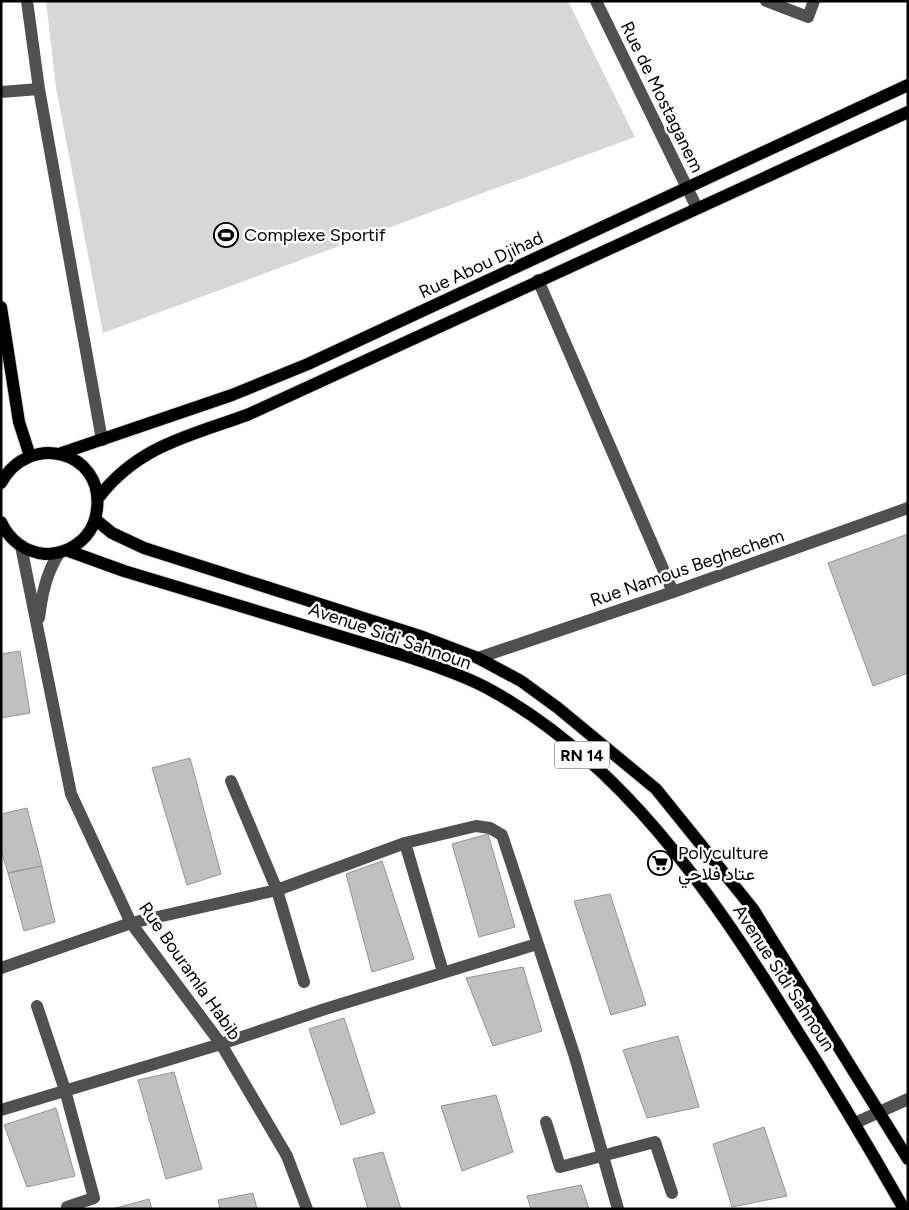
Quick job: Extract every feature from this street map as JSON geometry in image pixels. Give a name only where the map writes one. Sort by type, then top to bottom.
[{"type":"main road","name":"Rue Abou Djihad","points":[[59,454],[232,395],[308,364],[908,85]]},
{"type":"main road","points":[[98,497],[122,470],[152,450],[247,415],[908,112]]},
{"type":"main road","points":[[1,307],[19,422],[30,456]]},
{"type":"main road","points":[[1,484],[5,472],[30,456],[39,453],[59,454],[73,459],[85,469],[94,482],[98,497],[96,520],[79,544],[62,552]]},
{"type":"main road","name":"Avenue Sidi Sahnoun","points":[[96,520],[112,533],[144,548],[424,637],[478,658],[528,686],[656,789],[753,909],[880,1110],[908,1159]]},
{"type":"main road","points":[[2,527],[21,546]]},
{"type":"main road","name":"Avenue Sidi Sahnoun","points":[[21,546],[35,552],[62,552],[409,657],[449,671],[487,688],[564,740],[606,774],[645,815],[734,929],[855,1123],[904,1209]]},
{"type":"street","points":[[27,1],[39,89],[102,440]]},
{"type":"street","name":"Rue de Mostaganem","points":[[596,1],[697,208]]},
{"type":"street","points":[[766,1],[808,17],[814,1]]},
{"type":"street","points":[[1,92],[39,89]]},
{"type":"street","points":[[538,280],[673,592]]},
{"type":"street","name":"Rue Namous Beghechem","points":[[478,658],[673,592],[908,508]]},
{"type":"street","name":"Rue Bouramla Habib","points":[[21,546],[72,794],[131,923],[221,1044],[287,1156],[307,1209]]},
{"type":"street","points":[[38,628],[44,583],[48,570],[62,552]]},
{"type":"street","points":[[231,782],[277,890],[304,982]]},
{"type":"street","points":[[1,968],[131,923],[277,890],[405,843],[476,826],[490,828],[502,835],[574,1056],[618,1209]]},
{"type":"street","points":[[405,843],[443,972]]},
{"type":"street","points":[[1,1110],[221,1044],[443,972],[537,944]]},
{"type":"street","points":[[37,1006],[66,1090],[94,1198],[65,1208]]},
{"type":"street","points":[[855,1123],[880,1110],[908,1099]]},
{"type":"street","points":[[546,1122],[560,1167],[655,1142],[672,1193]]},
{"type":"shaded area","name":"Complexe Sportif","points":[[46,1],[568,1],[635,137],[103,333],[56,88]]},
{"type":"building","points":[[908,534],[908,673],[873,686],[828,563]]},
{"type":"building","points":[[20,651],[30,713],[1,718],[1,654]]},
{"type":"building","points":[[190,758],[221,874],[187,885],[152,768]]},
{"type":"building","points":[[27,808],[42,866],[8,873],[1,850],[1,814]]},
{"type":"building","points":[[488,834],[515,927],[479,937],[452,844]]},
{"type":"building","points":[[382,861],[414,959],[372,972],[346,874]]},
{"type":"building","points":[[42,866],[55,922],[24,931],[8,873]]},
{"type":"building","points":[[610,894],[646,1005],[611,1015],[574,901]]},
{"type":"building","points":[[523,967],[542,1031],[493,1046],[466,978]]},
{"type":"building","points":[[344,1018],[375,1113],[341,1125],[309,1029]]},
{"type":"building","points":[[678,1036],[699,1107],[647,1118],[623,1050]]},
{"type":"building","points":[[174,1072],[202,1169],[166,1179],[138,1080]]},
{"type":"building","points":[[496,1095],[513,1152],[462,1171],[441,1106]]},
{"type":"building","points":[[56,1108],[75,1176],[27,1187],[4,1125]]},
{"type":"building","points":[[764,1127],[787,1196],[732,1207],[713,1144]]},
{"type":"building","points":[[383,1152],[401,1209],[368,1209],[353,1159]]},
{"type":"building","points":[[581,1185],[589,1209],[531,1209],[527,1196]]},
{"type":"building","points":[[253,1193],[257,1209],[220,1209],[218,1200]]},
{"type":"building","points":[[149,1199],[152,1209],[112,1209]]},
{"type":"place","name":"Complexe Sportif","points":[[226,235]]},
{"type":"place","name":"Polyculture عتاد فلاحي","points":[[660,863]]}]
